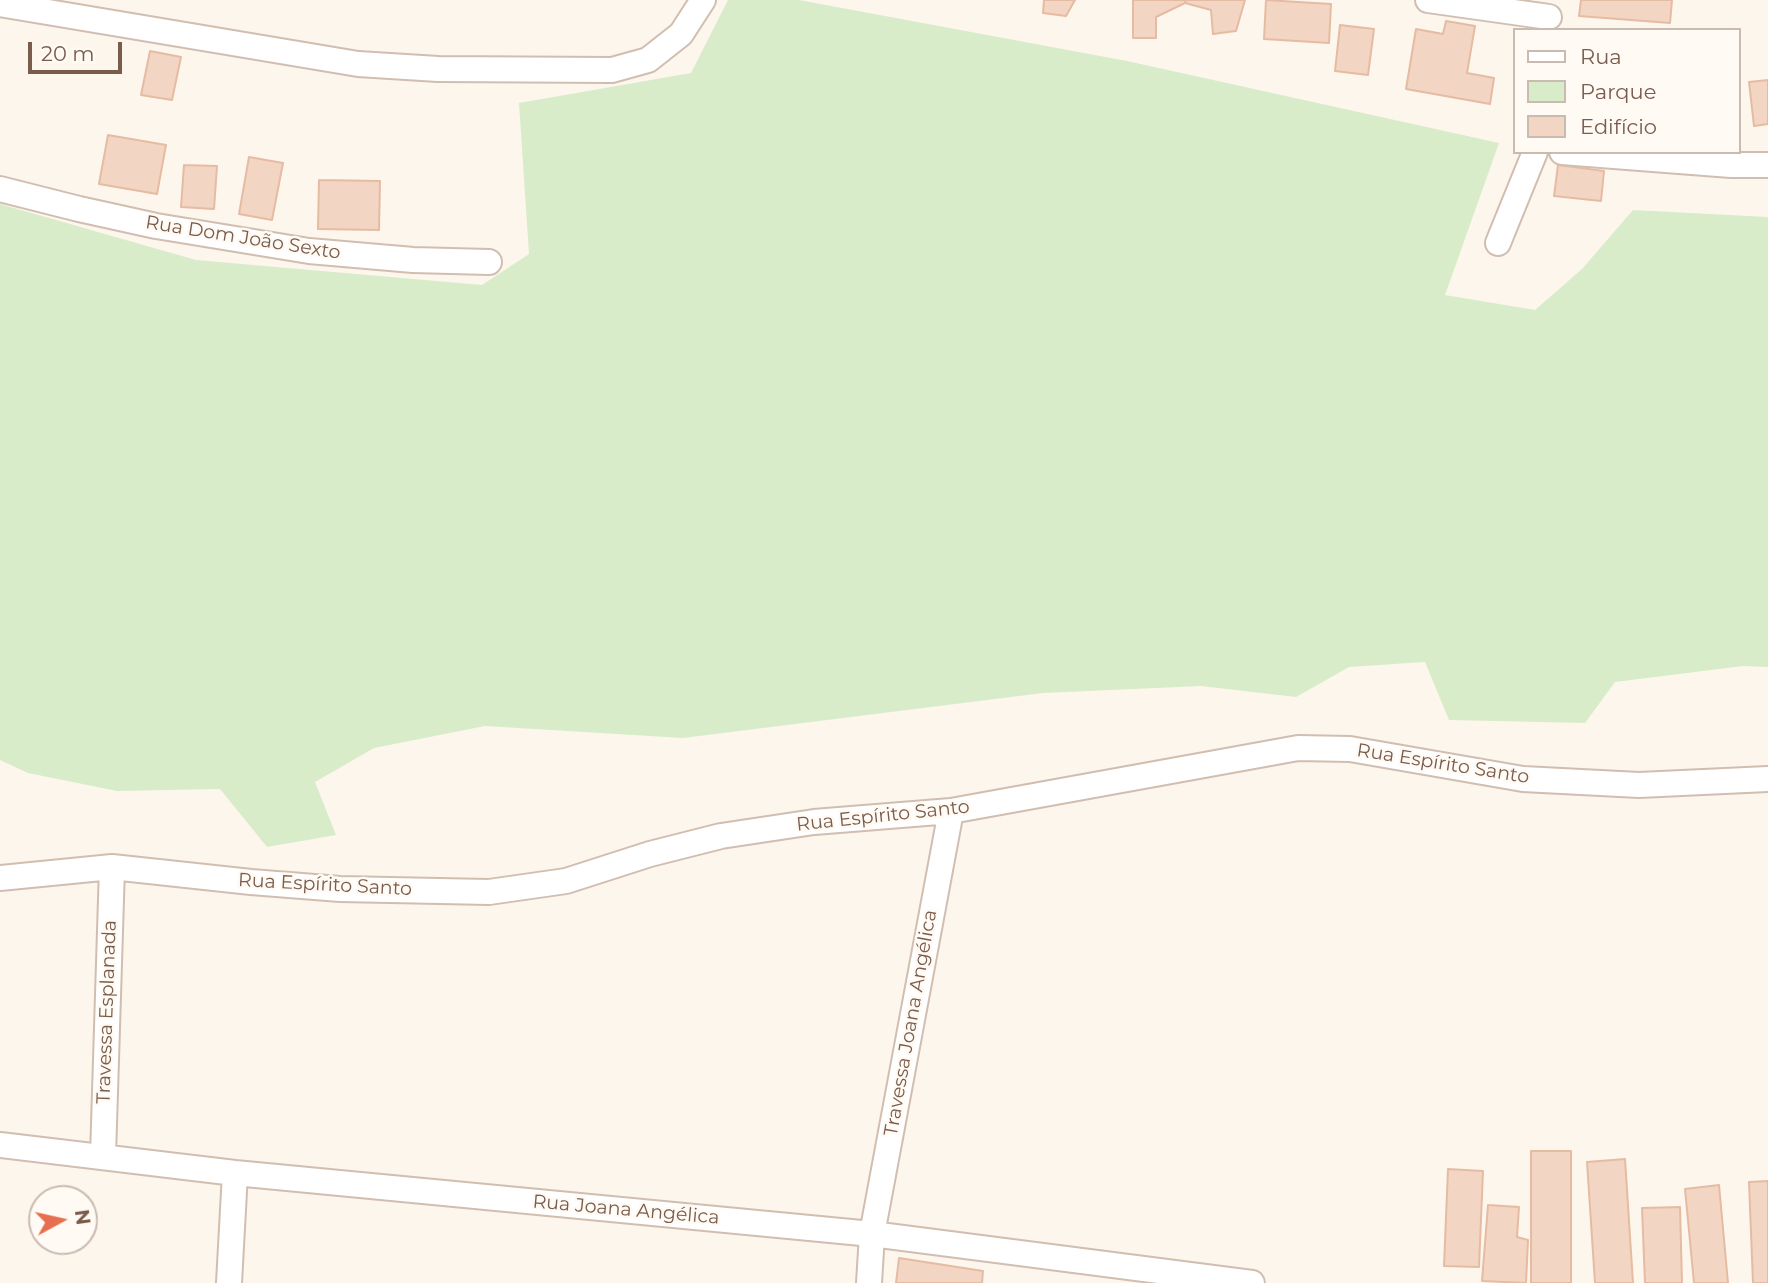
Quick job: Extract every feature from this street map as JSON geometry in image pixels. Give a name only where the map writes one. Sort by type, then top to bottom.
[{"type":"street","points":[[0,4],[358,64],[438,69],[612,70],[648,60],[681,34],[703,0]]},
{"type":"street","points":[[1428,0],[1550,16]]},
{"type":"street","points":[[1498,243],[1534,154]]},
{"type":"street","points":[[1588,154],[1731,165],[1768,165]]},
{"type":"street","name":"Rua Dom João Sexto","points":[[0,189],[156,226],[309,251],[413,260],[489,262]]},
{"type":"street","name":"Rua Espírito Santo","points":[[0,878],[112,867],[340,889],[489,892],[566,881],[650,854],[721,836],[814,822],[951,811],[1298,748],[1350,749],[1522,779],[1639,785],[1768,779]]},
{"type":"street","name":"Travessa Joana Angélica","points":[[869,1283],[872,1234],[951,811]]},
{"type":"street","name":"Travessa Esplanada","points":[[103,1156],[112,867]]},
{"type":"street","name":"Rua Joana Angélica","points":[[0,1145],[235,1173],[872,1234],[1252,1283]]},
{"type":"street","points":[[229,1283],[235,1173]]},
{"type":"green space","points":[[728,0],[799,0],[1127,61],[1499,143],[1445,295],[1535,310],[1582,269],[1633,210],[1768,217],[1768,667],[1743,666],[1615,682],[1585,723],[1449,720],[1425,662],[1349,667],[1296,697],[1201,686],[1043,693],[683,738],[485,726],[374,748],[315,782],[336,835],[267,847],[220,789],[117,791],[28,773],[0,760],[0,204],[196,260],[482,285],[529,254],[519,103],[691,73]]},
{"type":"building","points":[[1044,0],[1075,0],[1066,16],[1043,13]]},
{"type":"building","points":[[1133,0],[1185,0],[1185,3],[1156,17],[1156,38],[1133,38]]},
{"type":"building","points":[[1186,0],[1245,0],[1236,31],[1213,34],[1211,10],[1185,3]]},
{"type":"building","points":[[1266,0],[1331,4],[1329,43],[1264,39]]},
{"type":"building","points":[[1581,0],[1672,0],[1670,23],[1579,16]]},
{"type":"building","points":[[1446,21],[1475,26],[1467,73],[1494,78],[1490,104],[1406,89],[1416,29],[1443,34]]},
{"type":"building","points":[[1340,25],[1374,29],[1368,75],[1335,71]]},
{"type":"building","points":[[150,51],[181,57],[172,100],[141,95]]},
{"type":"building","points":[[1768,80],[1768,124],[1754,126],[1749,82]]},
{"type":"building","points":[[108,135],[166,145],[157,194],[99,184]]},
{"type":"building","points":[[249,157],[283,163],[272,220],[239,214]]},
{"type":"building","points":[[184,165],[217,166],[214,209],[181,207]]},
{"type":"building","points":[[1558,165],[1604,171],[1601,201],[1554,196]]},
{"type":"building","points":[[319,180],[380,181],[379,230],[318,229]]},
{"type":"building","points":[[1531,1151],[1571,1151],[1571,1283],[1531,1283]]},
{"type":"building","points":[[1625,1159],[1633,1283],[1595,1283],[1587,1162]]},
{"type":"building","points":[[1448,1169],[1483,1171],[1479,1267],[1444,1266]]},
{"type":"building","points":[[1768,1181],[1768,1283],[1753,1283],[1749,1182]]},
{"type":"building","points":[[1719,1185],[1728,1283],[1694,1283],[1685,1189]]},
{"type":"building","points":[[1488,1205],[1519,1207],[1517,1237],[1528,1240],[1526,1283],[1482,1281]]},
{"type":"building","points":[[1680,1207],[1682,1283],[1645,1283],[1642,1208]]},
{"type":"building","points":[[899,1258],[983,1271],[982,1283],[896,1283]]}]
